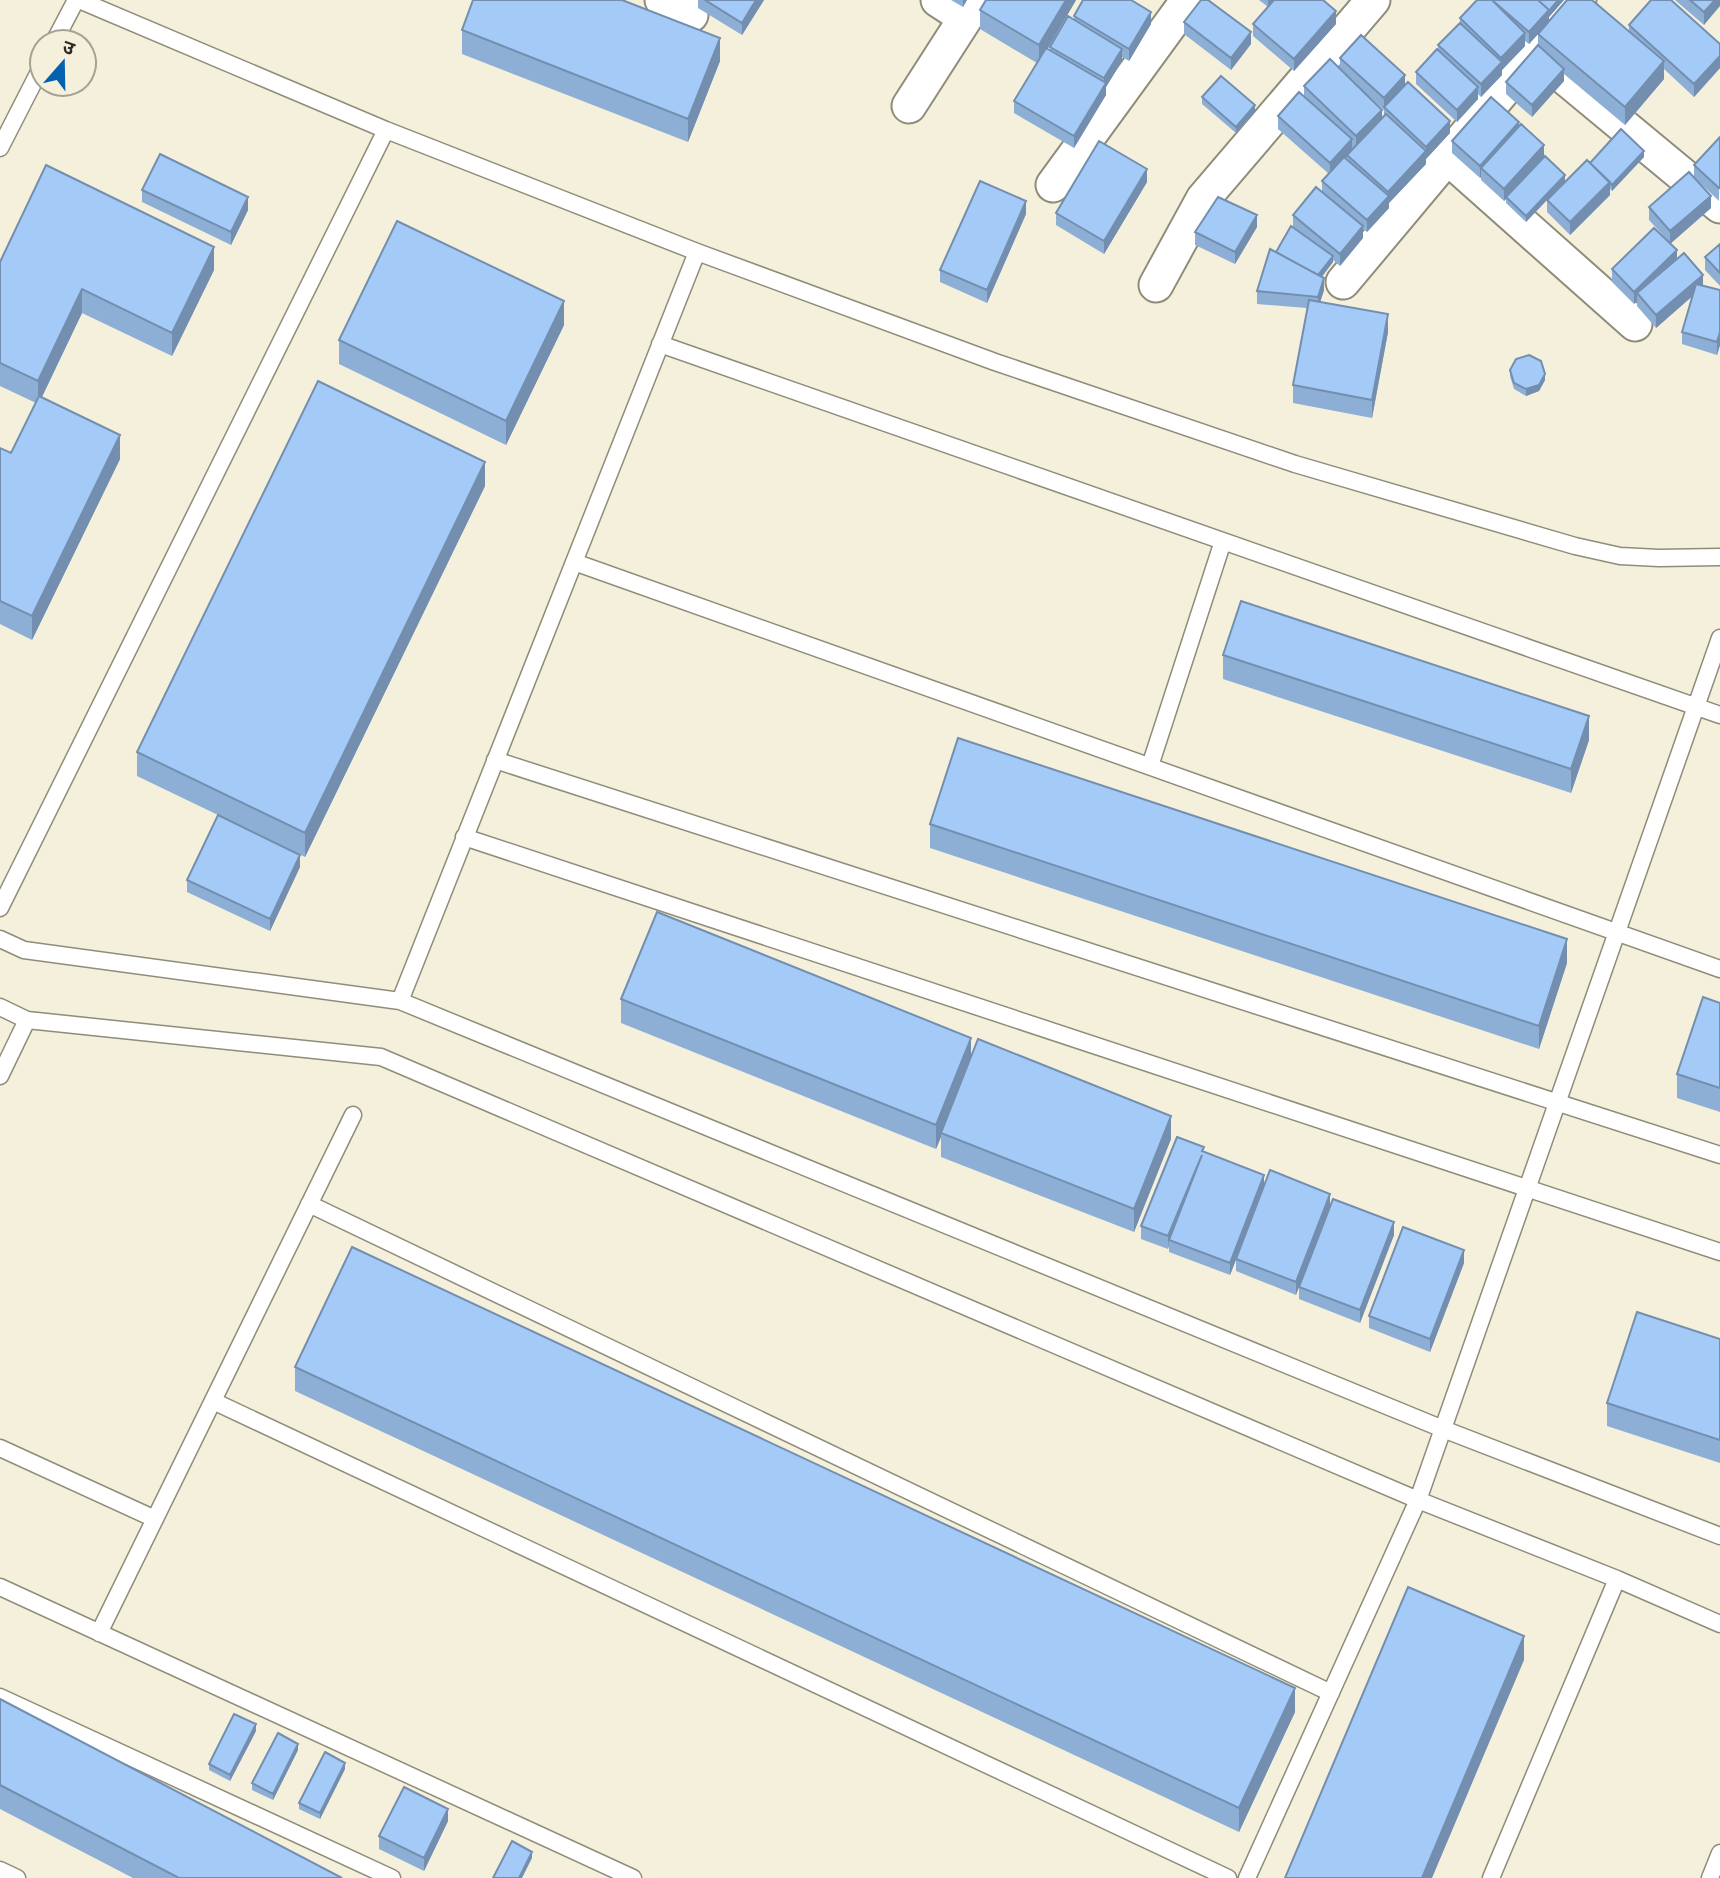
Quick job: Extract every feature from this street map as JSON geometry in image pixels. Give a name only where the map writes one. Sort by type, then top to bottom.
[{"type":"street","points":[[1054,185],[1188,0]]},
{"type":"street","points":[[1156,285],[1203,199],[1373,0]]},
{"type":"street","points":[[1343,282],[1579,0]]},
{"type":"street","points":[[909,106],[960,6]]},
{"type":"street","points":[[1534,52],[1720,206]]},
{"type":"street","points":[[1447,157],[1635,324]]},
{"type":"lane","points":[[62,28],[77,0],[386,130],[697,252],[995,362],[1308,468],[1575,546],[1620,556],[1720,557]]},
{"type":"lane","points":[[0,148],[28,93]]},
{"type":"lane","points":[[0,908],[386,130]]},
{"type":"lane","points":[[400,1001],[697,252]]},
{"type":"lane","points":[[660,344],[1720,715]]},
{"type":"lane","points":[[1150,766],[1223,541]]},
{"type":"lane","points":[[574,562],[1720,969]]},
{"type":"lane","points":[[1247,1878],[1418,1500],[1720,638]]},
{"type":"lane","points":[[495,760],[1720,1155]]},
{"type":"lane","points":[[464,837],[1720,1252]]},
{"type":"lane","points":[[0,939],[24,950],[400,1001],[1443,1429],[1720,1536]]},
{"type":"lane","points":[[0,1007],[27,1020],[381,1057],[1418,1500],[1618,1579],[1720,1624]]},
{"type":"lane","points":[[0,1076],[27,1020]]},
{"type":"lane","points":[[99,1633],[352,1115]]},
{"type":"lane","points":[[309,1204],[1331,1693]]},
{"type":"lane","points":[[213,1401],[1228,1878]]},
{"type":"lane","points":[[0,1448],[155,1519]]},
{"type":"lane","points":[[1491,1878],[1618,1579]]},
{"type":"lane","points":[[0,1587],[633,1878]]},
{"type":"lane","points":[[0,1697],[392,1878]]},
{"type":"lane","points":[[1710,1878],[1720,1853]]},
{"type":"lane","points":[[0,1870],[18,1878]]},
{"type":"building","points":[[473,0],[622,0],[720,38],[688,119],[462,30]]},
{"type":"building","points":[[705,0],[756,0],[742,23]]},
{"type":"building","points":[[986,0],[1066,0],[1039,45],[980,10]]},
{"type":"building","points":[[1083,0],[1131,0],[1151,12],[1129,49],[1074,16]]},
{"type":"building","points":[[1201,0],[1208,0],[1251,32],[1231,58],[1184,22]]},
{"type":"building","points":[[1274,0],[1323,0],[1336,11],[1294,59],[1253,24]]},
{"type":"building","points":[[1477,0],[1492,0],[1525,33],[1501,58],[1460,18]]},
{"type":"building","points":[[1492,0],[1538,0],[1549,10],[1529,32]]},
{"type":"building","points":[[1538,0],[1558,0],[1549,11]]},
{"type":"building","points":[[1567,0],[1592,0],[1664,61],[1625,107],[1538,34]]},
{"type":"building","points":[[1651,0],[1671,0],[1720,44],[1720,56],[1694,84],[1629,25]]},
{"type":"building","points":[[1690,0],[1715,0],[1704,12]]},
{"type":"building","points":[[1068,16],[1122,49],[1104,78],[1050,47]]},
{"type":"building","points":[[1460,23],[1502,62],[1481,84],[1438,45]]},
{"type":"building","points":[[1361,35],[1405,75],[1384,98],[1340,58]]},
{"type":"building","points":[[1538,45],[1564,69],[1532,105],[1506,82]]},
{"type":"building","points":[[1046,48],[1106,83],[1074,136],[1014,101]]},
{"type":"building","points":[[1437,49],[1478,87],[1457,110],[1416,72]]},
{"type":"building","points":[[1330,59],[1382,110],[1356,136],[1304,86]]},
{"type":"building","points":[[1221,76],[1255,105],[1236,127],[1202,97]]},
{"type":"building","points":[[1408,82],[1450,121],[1426,147],[1384,107]]},
{"type":"building","points":[[1299,92],[1352,139],[1330,163],[1278,116]]},
{"type":"building","points":[[1491,97],[1519,122],[1480,166],[1452,141]]},
{"type":"building","points":[[1386,114],[1426,151],[1388,192],[1347,155]]},
{"type":"building","points":[[1521,124],[1544,145],[1504,189],[1481,168]]},
{"type":"building","points":[[1621,129],[1644,151],[1612,185],[1590,163]]},
{"type":"building","points":[[1720,137],[1720,187],[1719,188],[1694,165]]},
{"type":"building","points":[[1099,141],[1147,169],[1104,241],[1056,213]]},
{"type":"building","points":[[160,154],[248,197],[231,232],[142,190]]},
{"type":"building","points":[[1545,156],[1565,175],[1526,216],[1506,197]]},
{"type":"building","points":[[1344,157],[1389,196],[1367,220],[1322,181]]},
{"type":"building","points":[[1587,160],[1610,182],[1570,222],[1547,200]]},
{"type":"building","points":[[46,165],[214,247],[172,333],[82,289],[38,381],[0,363],[0,262]]},
{"type":"building","points":[[1689,172],[1711,196],[1670,231],[1649,207]]},
{"type":"building","points":[[980,181],[1026,201],[987,290],[940,270]]},
{"type":"building","points":[[1316,187],[1363,226],[1340,254],[1293,215]]},
{"type":"building","points":[[1218,197],[1257,215],[1235,252],[1195,232]]},
{"type":"building","points":[[397,221],[564,301],[506,421],[339,340]]},
{"type":"building","points":[[1291,226],[1333,256],[1318,275],[1276,252]]},
{"type":"building","points":[[1654,228],[1677,250],[1634,292],[1612,269]]},
{"type":"building","points":[[1720,244],[1720,273],[1705,257]]},
{"type":"building","points":[[1270,249],[1324,278],[1318,297],[1257,291]]},
{"type":"building","points":[[1684,253],[1703,275],[1656,315],[1637,293]]},
{"type":"building","points":[[1696,284],[1720,290],[1720,332],[1717,342],[1682,332]]},
{"type":"building","points":[[1309,300],[1388,314],[1372,400],[1293,385]]},
{"type":"building","points":[[1529,355],[1541,361],[1545,374],[1539,385],[1526,389],[1514,383],[1510,370],[1516,359]]},
{"type":"building","points":[[318,381],[485,462],[305,833],[137,752]]},
{"type":"building","points":[[39,396],[120,435],[32,616],[0,601],[0,448],[11,453]]},
{"type":"building","points":[[1241,601],[1589,716],[1571,769],[1223,655]]},
{"type":"building","points":[[958,738],[1567,939],[1539,1026],[930,824]]},
{"type":"building","points":[[218,815],[300,855],[270,919],[187,880]]},
{"type":"building","points":[[657,912],[971,1038],[936,1125],[621,999]]},
{"type":"building","points":[[1703,997],[1720,1003],[1720,1088],[1677,1074]]},
{"type":"building","points":[[978,1039],[1171,1116],[1134,1209],[941,1133]]},
{"type":"building","points":[[1177,1137],[1204,1147],[1202,1151],[1264,1175],[1230,1263],[1169,1240],[1202,1155],[1168,1236],[1141,1226]]},
{"type":"building","points":[[1270,1170],[1330,1194],[1296,1282],[1236,1259]]},
{"type":"building","points":[[1333,1199],[1394,1222],[1360,1310],[1299,1287]]},
{"type":"building","points":[[1403,1227],[1464,1250],[1430,1339],[1369,1316]]},
{"type":"building","points":[[352,1247],[1295,1688],[1239,1808],[295,1367]]},
{"type":"building","points":[[1637,1312],[1720,1339],[1720,1440],[1607,1403]]},
{"type":"building","points":[[1408,1587],[1524,1636],[1422,1878],[1285,1878]]},
{"type":"building","points":[[0,1699],[342,1878],[179,1878],[0,1785]]},
{"type":"building","points":[[234,1714],[256,1724],[230,1775],[209,1764]]},
{"type":"building","points":[[278,1733],[298,1744],[273,1794],[252,1783]]},
{"type":"building","points":[[325,1752],[345,1763],[320,1813],[299,1803]]},
{"type":"building","points":[[404,1787],[448,1809],[424,1858],[379,1836]]},
{"type":"building","points":[[512,1841],[532,1852],[519,1878],[493,1878]]}]
